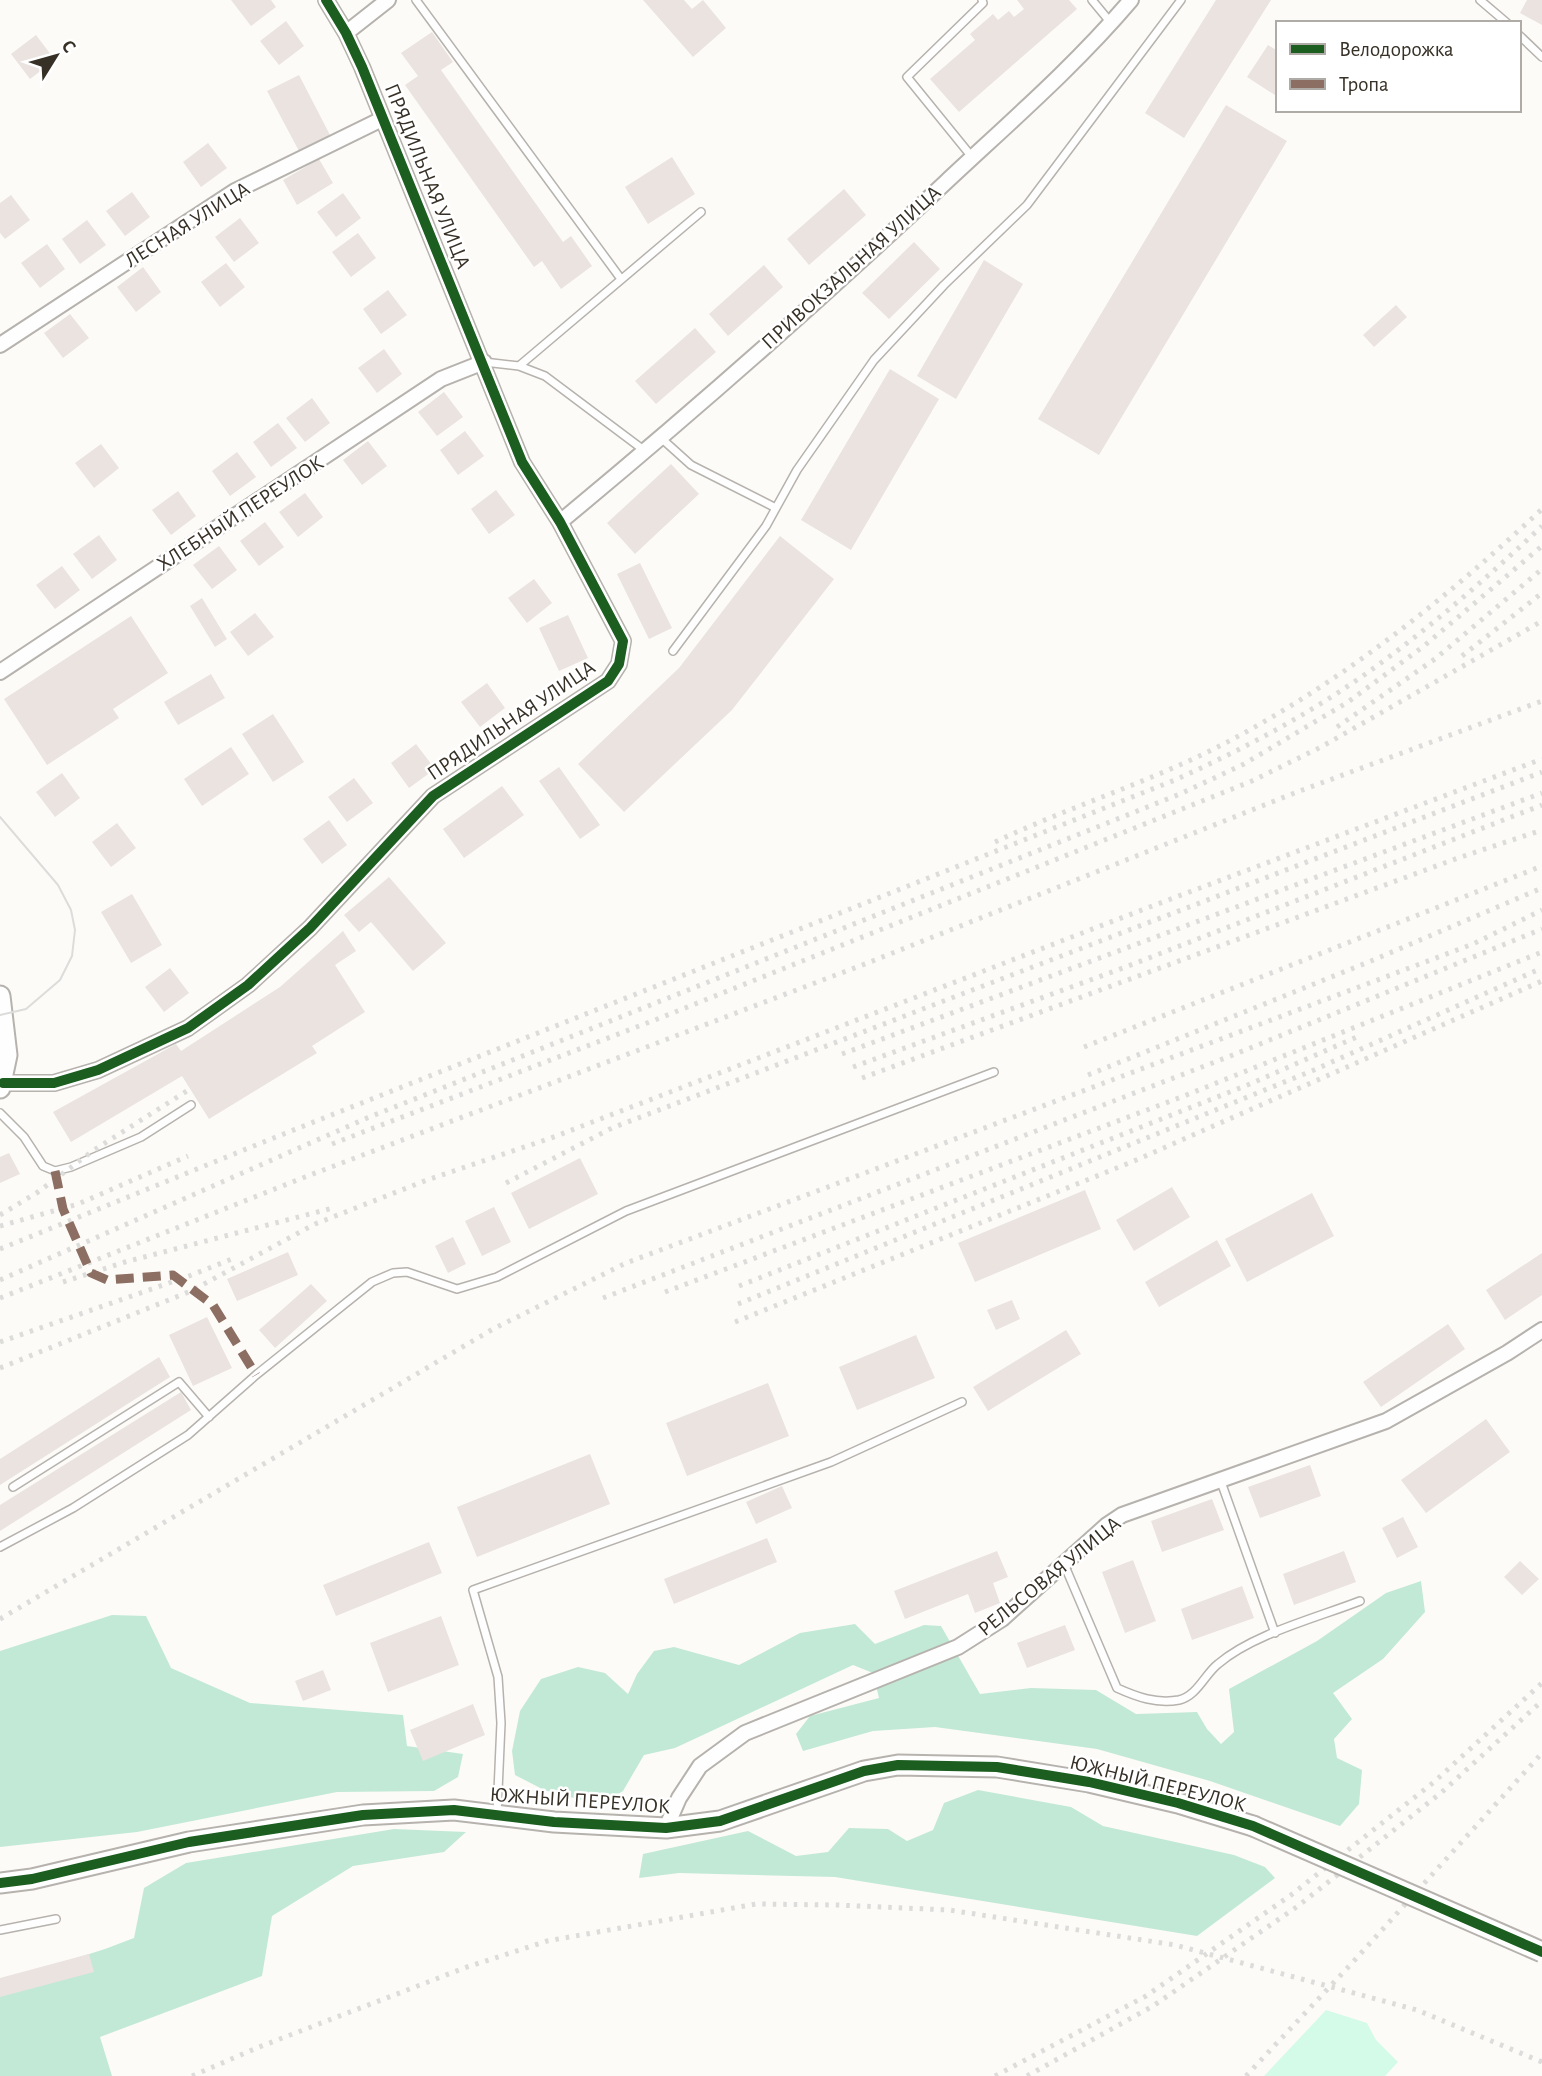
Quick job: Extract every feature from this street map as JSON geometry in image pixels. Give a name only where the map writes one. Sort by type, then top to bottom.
[{"type":"street","name":"ПРЯДИЛЬНАЯ УЛИЦА","points":[[1,1085],[54,1083],[98,1070],[188,1028],[248,985],[310,928],[433,796],[608,681],[619,664],[623,641],[560,522],[522,462],[484,362],[383,119],[346,33],[326,0]]},
{"type":"street","points":[[346,33],[388,0]]},
{"type":"street","name":"ПРИВОКЗАЛЬНАЯ УЛИЦА","points":[[560,522],[645,452],[895,229],[1111,23],[1131,0]]},
{"type":"street","name":"ЛЕСНАЯ УЛИЦА","points":[[0,345],[235,191],[383,119]]},
{"type":"street","name":"ХЛЕБНЫЙ ПЕРЕУЛОК","points":[[0,671],[442,379],[484,362]]},
{"type":"street","points":[[0,996],[7,1055],[1,1085]]},
{"type":"street","name":"РЕЛЬСОВАЯ УЛИЦА","points":[[666,1828],[680,1798],[700,1766],[745,1733],[958,1647],[1002,1619],[1107,1525],[1122,1515],[1219,1478],[1386,1421],[1507,1353],[1542,1330]]},
{"type":"street","name":"ЮЖНЫЙ ПЕРЕУЛОК","points":[[0,1883],[32,1879],[189,1842],[363,1815],[454,1810],[554,1822],[666,1828],[720,1821],[864,1771],[898,1765],[997,1768],[1069,1779],[1178,1803],[1253,1826],[1542,1952]]},
{"type":"lane","points":[[416,0],[621,279]]},
{"type":"lane","points":[[972,157],[906,77],[984,2],[982,0]]},
{"type":"lane","points":[[1092,0],[1111,23]]},
{"type":"lane","points":[[673,651],[766,526],[797,470],[874,360],[944,285],[1027,205],[1181,0]]},
{"type":"lane","points":[[1480,0],[1505,21]]},
{"type":"lane","points":[[1521,37],[1542,57]]},
{"type":"lane","points":[[519,366],[701,212]]},
{"type":"lane","points":[[484,362],[519,366],[545,376],[645,452]]},
{"type":"lane","points":[[661,438],[691,465],[776,508]]},
{"type":"lane","points":[[0,1547],[73,1508],[188,1435],[256,1375],[372,1282],[393,1273],[407,1272],[457,1289],[497,1277],[626,1212],[994,1072]]},
{"type":"lane","points":[[0,1113],[24,1137],[43,1166],[55,1171],[141,1138],[191,1105]]},
{"type":"lane","points":[[13,1487],[179,1382],[209,1417]]},
{"type":"lane","points":[[497,1815],[501,1723],[498,1677],[473,1590],[831,1462],[962,1402]]},
{"type":"lane","points":[[1219,1478],[1275,1633]]},
{"type":"lane","points":[[1065,1564],[1117,1688],[1140,1699],[1162,1702],[1182,1699],[1199,1686],[1215,1666],[1241,1646],[1360,1601]]},
{"type":"lane","points":[[0,1930],[56,1919]]},
{"type":"green space","points":[[1421,1581],[1425,1612],[1383,1659],[1333,1693],[1352,1719],[1334,1739],[1337,1758],[1362,1770],[1359,1804],[1340,1826],[1210,1781],[1097,1749],[935,1727],[873,1731],[803,1751],[796,1734],[810,1716],[879,1698],[873,1673],[853,1665],[675,1748],[644,1755],[623,1791],[600,1805],[544,1790],[515,1775],[512,1751],[520,1711],[541,1679],[578,1667],[605,1673],[628,1694],[637,1674],[654,1651],[674,1647],[739,1665],[800,1633],[855,1624],[875,1644],[924,1625],[941,1626],[980,1694],[1031,1688],[1096,1690],[1136,1714],[1197,1712],[1207,1729],[1221,1744],[1234,1732],[1229,1689],[1317,1641],[1386,1593]]},
{"type":"green space","points":[[112,1615],[146,1616],[171,1668],[250,1703],[403,1715],[407,1746],[463,1754],[458,1777],[434,1791],[337,1792],[137,1832],[0,1847],[0,1651]]},
{"type":"green space","points":[[978,1790],[1071,1807],[1103,1826],[1234,1855],[1265,1867],[1275,1878],[1197,1936],[835,1877],[679,1873],[639,1878],[643,1854],[748,1831],[796,1856],[828,1852],[849,1828],[888,1829],[907,1841],[933,1830],[944,1803]]},
{"type":"green space","points":[[394,1829],[466,1832],[444,1852],[353,1866],[272,1916],[262,1976],[100,2037],[112,2076],[0,2076],[0,1982],[134,1938],[144,1888],[186,1863]]},
{"type":"green space","points":[[1326,2010],[1367,2023],[1376,2040],[1398,2062],[1385,2076],[1264,2076]]},
{"type":"building","points":[[231,0],[271,0],[276,7],[251,26]]},
{"type":"building","points":[[643,0],[684,0],[692,9],[703,0],[726,28],[693,57]]},
{"type":"building","points":[[1017,0],[1069,0],[1077,9],[959,112],[930,79],[975,40],[970,34],[993,14],[998,20],[1009,11],[1014,17],[1024,9]]},
{"type":"building","points":[[1216,0],[1271,0],[1184,138],[1145,113]]},
{"type":"building","points":[[1527,0],[1542,0],[1542,25],[1520,13]]},
{"type":"building","points":[[286,21],[304,46],[279,65],[260,41]]},
{"type":"building","points":[[432,32],[453,62],[441,70],[563,242],[571,236],[592,266],[561,289],[542,261],[534,267],[405,85],[418,76],[401,53]]},
{"type":"building","points":[[36,35],[55,60],[30,79],[11,54]]},
{"type":"building","points":[[1268,45],[1276,50],[1276,96],[1247,77]]},
{"type":"building","points":[[299,75],[330,135],[299,151],[267,91]]},
{"type":"building","points":[[1226,105],[1287,141],[1099,455],[1038,419]]},
{"type":"building","points":[[208,143],[227,168],[201,187],[183,162]]},
{"type":"building","points":[[672,157],[695,194],[648,224],[625,187]]},
{"type":"building","points":[[319,159],[333,183],[297,205],[283,180]]},
{"type":"building","points":[[844,189],[866,215],[809,265],[787,239]]},
{"type":"building","points":[[132,192],[150,217],[125,236],[106,211]]},
{"type":"building","points":[[343,193],[361,218],[336,237],[317,212]]},
{"type":"building","points":[[11,195],[30,220],[5,239],[0,233],[0,203]]},
{"type":"building","points":[[240,218],[259,243],[234,262],[215,237]]},
{"type":"building","points":[[87,220],[106,245],[80,264],[62,239]]},
{"type":"building","points":[[358,233],[376,258],[351,277],[332,252]]},
{"type":"building","points":[[914,242],[940,269],[889,319],[862,293]]},
{"type":"building","points":[[47,244],[65,269],[40,288],[21,263]]},
{"type":"building","points":[[984,260],[1023,284],[956,399],[917,376]]},
{"type":"building","points":[[226,263],[245,287],[220,307],[201,282]]},
{"type":"building","points":[[764,265],[783,287],[728,336],[709,314]]},
{"type":"building","points":[[143,267],[161,292],[136,312],[117,287]]},
{"type":"building","points":[[388,290],[407,315],[381,334],[363,309]]},
{"type":"building","points":[[1396,305],[1407,317],[1374,347],[1363,335]]},
{"type":"building","points":[[70,314],[89,338],[63,358],[44,333]]},
{"type":"building","points":[[695,328],[716,352],[656,404],[635,381]]},
{"type":"building","points":[[384,349],[402,374],[377,393],[358,368]]},
{"type":"building","points":[[890,369],[939,399],[851,550],[801,520]]},
{"type":"building","points":[[444,392],[463,417],[437,436],[418,412]]},
{"type":"building","points":[[312,398],[330,423],[305,442],[286,418]]},
{"type":"building","points":[[278,423],[297,448],[271,467],[253,442]]},
{"type":"building","points":[[465,431],[484,456],[458,475],[440,450]]},
{"type":"building","points":[[368,441],[387,466],[362,485],[343,460]]},
{"type":"building","points":[[101,444],[119,468],[94,488],[75,463]]},
{"type":"building","points":[[237,452],[256,477],[230,496],[212,471]]},
{"type":"building","points":[[671,464],[699,494],[635,554],[607,523]]},
{"type":"building","points":[[496,490],[515,515],[489,534],[471,509]]},
{"type":"building","points":[[178,491],[196,516],[171,535],[152,510]]},
{"type":"building","points":[[305,493],[323,517],[298,537],[279,512]]},
{"type":"building","points":[[265,522],[284,547],[259,566],[240,541]]},
{"type":"building","points":[[99,535],[117,560],[92,579],[73,554]]},
{"type":"building","points":[[780,536],[834,579],[732,710],[624,812],[578,764],[679,668]]},
{"type":"building","points":[[219,546],[237,570],[212,589],[193,565]]},
{"type":"building","points":[[640,563],[672,628],[649,639],[617,574]]},
{"type":"building","points":[[62,566],[80,590],[55,609],[36,585]]},
{"type":"building","points":[[534,579],[552,603],[527,623],[508,598]]},
{"type":"building","points":[[202,598],[227,639],[215,647],[190,606]]},
{"type":"building","points":[[255,613],[274,637],[248,656],[230,632]]},
{"type":"building","points":[[568,615],[588,658],[559,671],[539,628]]},
{"type":"building","points":[[131,616],[168,673],[113,709],[119,718],[47,765],[4,699]]},
{"type":"building","points":[[211,674],[225,698],[178,725],[164,702]]},
{"type":"building","points":[[487,683],[505,708],[480,727],[461,702]]},
{"type":"building","points":[[273,714],[304,762],[273,782],[242,734]]},
{"type":"building","points":[[416,744],[435,769],[409,788],[391,763]]},
{"type":"building","points":[[231,747],[249,774],[202,806],[184,779]]},
{"type":"building","points":[[559,767],[600,825],[580,839],[539,781]]},
{"type":"building","points":[[62,773],[80,798],[55,817],[36,792]]},
{"type":"building","points":[[354,778],[373,803],[347,822],[328,797]]},
{"type":"building","points":[[502,786],[524,815],[464,858],[443,829]]},
{"type":"building","points":[[329,820],[347,845],[322,864],[303,839]]},
{"type":"building","points":[[117,823],[136,848],[111,867],[92,842]]},
{"type":"building","points":[[389,877],[446,943],[413,971],[371,922],[359,932],[344,915]]},
{"type":"building","points":[[132,894],[162,945],[131,963],[101,912]]},
{"type":"building","points":[[343,931],[356,951],[335,965],[365,1012],[312,1046],[317,1053],[209,1119],[182,1076],[71,1142],[53,1112],[176,1044],[181,1051],[280,987]]},
{"type":"building","points":[[170,968],[189,993],[164,1012],[145,987]]},
{"type":"building","points":[[9,1153],[20,1174],[0,1183],[0,1157]]},
{"type":"building","points":[[580,1158],[598,1194],[529,1229],[511,1193]]},
{"type":"building","points":[[1172,1187],[1190,1217],[1134,1251],[1116,1220]]},
{"type":"building","points":[[1085,1190],[1101,1229],[975,1282],[958,1243]]},
{"type":"building","points":[[1312,1193],[1334,1236],[1247,1282],[1225,1239]]},
{"type":"building","points":[[494,1207],[511,1242],[482,1256],[465,1221]]},
{"type":"building","points":[[453,1237],[466,1264],[448,1273],[435,1246]]},
{"type":"building","points":[[1217,1240],[1231,1266],[1159,1307],[1145,1282]]},
{"type":"building","points":[[288,1252],[298,1275],[237,1301],[227,1279]]},
{"type":"building","points":[[1542,1253],[1542,1295],[1505,1320],[1486,1290]]},
{"type":"building","points":[[311,1284],[327,1301],[275,1348],[259,1330]]},
{"type":"building","points":[[1012,1300],[1020,1319],[996,1330],[987,1310]]},
{"type":"building","points":[[207,1317],[232,1368],[193,1386],[169,1335]]},
{"type":"building","points":[[1448,1324],[1465,1349],[1381,1407],[1363,1382]]},
{"type":"building","points":[[1066,1330],[1081,1354],[988,1411],[973,1387]]},
{"type":"building","points":[[916,1335],[935,1378],[857,1410],[839,1367]]},
{"type":"building","points":[[159,1357],[170,1377],[0,1485],[0,1459]]},
{"type":"building","points":[[768,1383],[789,1436],[687,1476],[666,1423]]},
{"type":"building","points":[[181,1392],[191,1410],[0,1531],[0,1505]]},
{"type":"building","points":[[1486,1419],[1510,1452],[1426,1513],[1401,1480]]},
{"type":"building","points":[[590,1454],[610,1504],[477,1557],[457,1507]]},
{"type":"building","points":[[1310,1465],[1321,1496],[1260,1518],[1248,1487]]},
{"type":"building","points":[[782,1486],[792,1508],[756,1524],[746,1502]]},
{"type":"building","points":[[1212,1499],[1224,1530],[1162,1552],[1151,1521]]},
{"type":"building","points":[[1403,1517],[1418,1547],[1397,1558],[1382,1528]]},
{"type":"building","points":[[767,1538],[777,1562],[674,1604],[664,1579]]},
{"type":"building","points":[[429,1542],[442,1573],[336,1616],[323,1585]]},
{"type":"building","points":[[997,1551],[1008,1577],[993,1583],[1000,1603],[975,1613],[968,1594],[905,1619],[894,1591]]},
{"type":"building","points":[[1344,1551],[1356,1582],[1294,1605],[1283,1574]]},
{"type":"building","points":[[1133,1560],[1156,1621],[1125,1633],[1102,1572]]},
{"type":"building","points":[[1520,1561],[1539,1579],[1522,1595],[1504,1577]]},
{"type":"building","points":[[1242,1586],[1254,1618],[1192,1640],[1181,1609]]},
{"type":"building","points":[[441,1616],[459,1665],[388,1692],[370,1643]]},
{"type":"building","points":[[1065,1625],[1075,1650],[1027,1668],[1017,1643]]},
{"type":"building","points":[[323,1670],[331,1690],[303,1701],[295,1681]]},
{"type":"building","points":[[473,1704],[485,1735],[423,1761],[410,1730]]},
{"type":"building","points":[[89,1954],[94,1972],[0,1997],[0,1978]]},
{"type":"tram line","points":[[0,817],[58,885],[71,910],[75,930],[72,956],[60,980],[26,1009],[0,1015]]},
{"type":"railway","points":[[995,842],[1204,754],[1275,715],[1316,690],[1395,634],[1470,573],[1542,509]]},
{"type":"railway","points":[[0,1249],[1175,780],[1279,728],[1365,674],[1444,614],[1542,526]]},
{"type":"railway","points":[[0,1280],[367,1118],[1180,794],[1244,764],[1348,702],[1424,646],[1542,546]]},
{"type":"railway","points":[[1337,727],[1435,659],[1542,569]]},
{"type":"railway","points":[[1462,656],[1542,593]]},
{"type":"railway","points":[[332,1144],[660,1018],[1252,781],[1321,747],[1542,621]]},
{"type":"railway","points":[[0,1298],[305,1177],[870,962],[1297,792],[1542,701]]},
{"type":"railway","points":[[0,1368],[191,1291],[315,1224],[427,1180],[551,1138],[1542,759]]},
{"type":"railway","points":[[506,1183],[612,1128],[1542,772]]},
{"type":"railway","points":[[842,1054],[1542,793]]},
{"type":"railway","points":[[853,1067],[1123,968],[1542,805]]},
{"type":"railway","points":[[862,1078],[1458,858],[1542,830]]},
{"type":"railway","points":[[1084,1047],[1542,866]]},
{"type":"railway","points":[[1088,1075],[1371,961],[1542,888]]},
{"type":"railway","points":[[0,1619],[493,1329],[626,1263],[1473,944],[1542,910]]},
{"type":"railway","points":[[603,1298],[1233,1055],[1542,929]]},
{"type":"railway","points":[[665,1292],[1184,1096],[1542,952]]},
{"type":"railway","points":[[738,1304],[1314,1070],[1542,968]]},
{"type":"railway","points":[[735,1322],[1134,1161],[1542,981]]},
{"type":"railway","points":[[739,1286],[1250,1084],[1359,1036]]},
{"type":"railway","points":[[0,1215],[38,1192],[94,1150],[190,1089]]},
{"type":"railway","points":[[0,1226],[78,1204],[188,1156]]},
{"type":"railway","points":[[63,1282],[125,1262],[333,1208]]},
{"type":"railway","points":[[0,1342],[237,1257]]},
{"type":"railway","points":[[995,2076],[1146,1996],[1291,1895],[1434,1782],[1542,1683]]},
{"type":"railway","points":[[1027,2076],[1153,2006],[1298,1906],[1442,1792],[1542,1701]]},
{"type":"railway","points":[[1246,2076],[1542,1753]]},
{"type":"railway","points":[[192,2076],[259,2047],[467,1967],[547,1941],[756,1904],[949,1910],[1175,1945],[1417,2010],[1542,2062]]},
{"type":"marked path","points":[[55,1171],[63,1209],[91,1273],[107,1280],[173,1275],[213,1305],[256,1375]]},
{"type":"cycle path","points":[[3,1083],[54,1083],[98,1070],[188,1028],[248,985],[310,928],[433,796],[608,681],[619,664],[623,641],[560,522],[522,462],[362,67],[326,0]]},
{"type":"cycle path","points":[[0,1883],[32,1879],[189,1842],[363,1815],[454,1810],[554,1822],[666,1828],[720,1821],[864,1771],[898,1765],[997,1767],[1089,1782],[1178,1803],[1253,1826],[1542,1952]]}]
